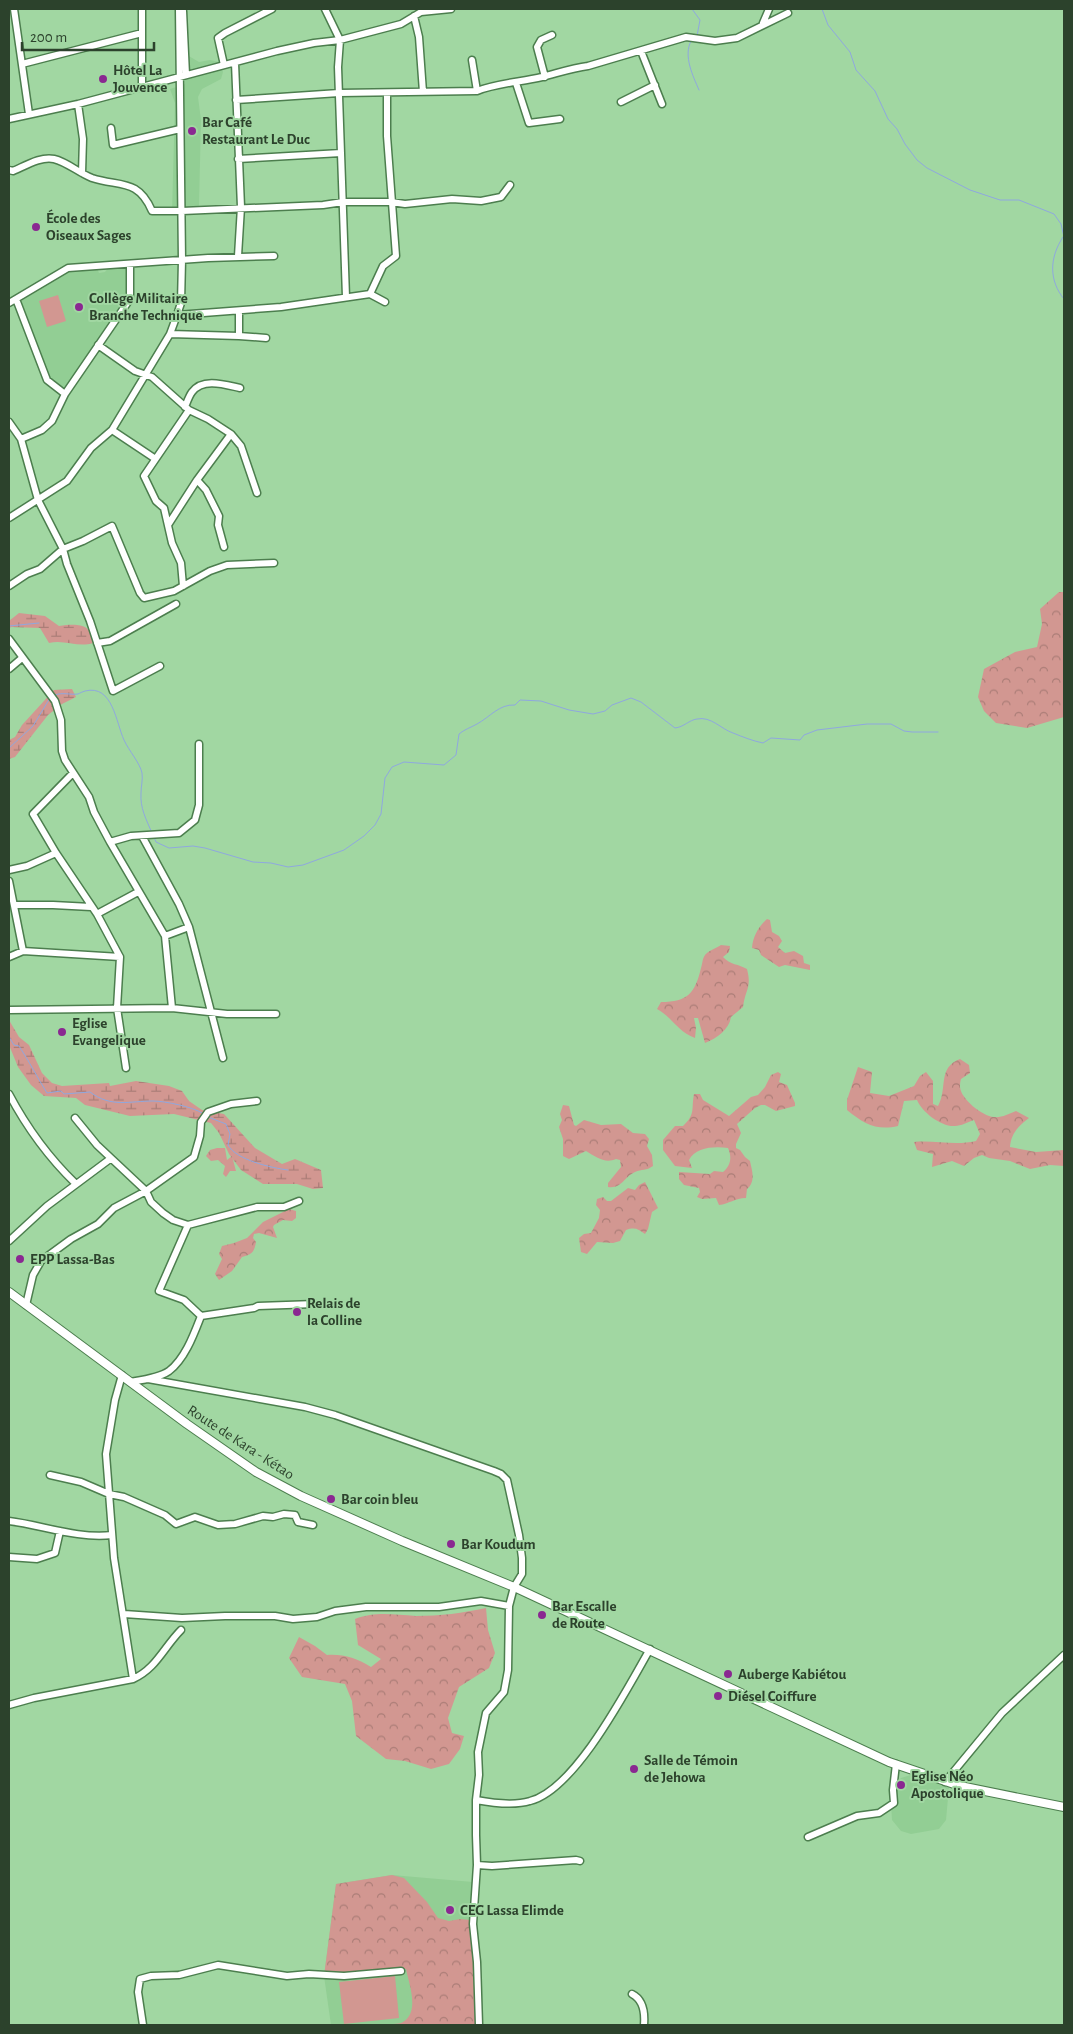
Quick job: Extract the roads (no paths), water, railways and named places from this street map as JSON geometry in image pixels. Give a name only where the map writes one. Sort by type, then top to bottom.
[{"type":"main road","name":"Route de Kara - Kétao","points":[[9,1292],[187,1424],[256,1472],[336,1513],[514,1587],[650,1649],[779,1712],[896,1764],[945,1782],[998,1795],[1064,1807]]},
{"type":"street","points":[[14,9],[29,114]]},
{"type":"street","points":[[142,9],[142,86]]},
{"type":"street","points":[[179,9],[183,75]]},
{"type":"street","points":[[9,518],[67,481],[91,448],[112,430],[170,334],[177,316],[180,303],[182,260],[180,129],[183,75],[183,9]]},
{"type":"street","points":[[224,65],[218,38],[272,9]]},
{"type":"street","points":[[326,9],[340,40],[339,93],[346,297]]},
{"type":"street","points":[[9,119],[78,104],[183,75],[314,43],[340,40],[401,24],[421,12],[451,9]]},
{"type":"street","points":[[763,23],[769,9]]},
{"type":"street","points":[[236,100],[339,93],[477,91],[486,87],[588,66],[686,37],[714,41],[737,38],[763,23],[788,14]]},
{"type":"street","points":[[414,16],[419,38],[423,92]]},
{"type":"street","points":[[22,64],[142,33]]},
{"type":"street","points":[[545,76],[537,47],[541,40],[552,35]]},
{"type":"street","points":[[641,51],[662,104]]},
{"type":"street","points":[[472,60],[477,91]]},
{"type":"street","points":[[235,62],[241,207],[238,256]]},
{"type":"street","points":[[516,82],[529,123],[560,119]]},
{"type":"street","points":[[621,102],[655,85]]},
{"type":"street","points":[[370,294],[383,266],[396,256],[387,136],[387,93]]},
{"type":"street","points":[[78,104],[83,139],[82,173]]},
{"type":"street","points":[[111,128],[113,145],[180,129]]},
{"type":"street","points":[[238,159],[341,153]]},
{"type":"street","points":[[9,170],[42,160],[54,159],[93,178],[128,185],[146,197],[152,211],[322,205],[343,202],[391,202],[405,204],[452,200],[482,201],[501,197],[510,185]]},
{"type":"street","points":[[9,303],[68,268],[238,256],[274,256]]},
{"type":"street","points":[[21,439],[42,430],[52,421],[65,394],[130,299],[130,264]]},
{"type":"street","points":[[177,316],[293,306],[370,294],[384,302]]},
{"type":"street","points":[[16,299],[47,380],[65,394]]},
{"type":"street","points":[[239,312],[239,336]]},
{"type":"street","points":[[170,334],[266,338]]},
{"type":"street","points":[[98,345],[135,372],[152,377],[187,409],[208,419],[231,434],[241,446],[257,492]]},
{"type":"street","points":[[183,586],[181,563],[172,543],[164,508],[156,501],[144,476],[187,409],[192,392],[199,386],[215,383],[240,388]]},
{"type":"street","points":[[9,422],[21,439],[38,500],[63,549],[113,690],[160,666]]},
{"type":"street","points":[[112,430],[154,458]]},
{"type":"street","points":[[168,525],[197,480],[231,434]]},
{"type":"street","points":[[197,480],[206,490],[219,516],[218,525],[224,547]]},
{"type":"street","points":[[9,586],[27,574],[40,569],[63,549],[112,526],[144,598],[174,591],[210,571],[227,565],[274,563]]},
{"type":"street","points":[[97,643],[110,641],[176,604]]},
{"type":"street","points":[[9,639],[55,701],[60,720],[62,751],[65,760],[89,798],[94,812],[110,842],[165,936],[172,1008]]},
{"type":"street","points":[[9,669],[22,658]]},
{"type":"street","points":[[110,842],[131,836],[179,833],[195,820],[198,805],[199,744]]},
{"type":"street","points":[[73,773],[33,814],[91,908],[97,914],[120,957],[118,1008],[126,1068]]},
{"type":"street","points":[[142,836],[180,904],[189,927],[223,1058]]},
{"type":"street","points":[[9,870],[28,866],[56,853]]},
{"type":"street","points":[[9,881],[23,951]]},
{"type":"street","points":[[97,914],[138,892]]},
{"type":"street","points":[[15,905],[91,908]]},
{"type":"street","points":[[165,936],[189,927]]},
{"type":"street","points":[[9,958],[23,951],[120,957]]},
{"type":"street","points":[[9,1010],[172,1008],[211,1013],[276,1014]]},
{"type":"street","points":[[9,1094],[22,1119],[48,1156],[76,1184]]},
{"type":"street","points":[[26,1305],[33,1275],[41,1261],[72,1239],[98,1224],[114,1208],[146,1191],[194,1157],[200,1136],[201,1122],[208,1112],[231,1104],[258,1102]]},
{"type":"street","points":[[75,1118],[110,1159],[146,1191],[151,1202],[173,1220],[188,1225],[257,1207],[284,1207],[299,1201]]},
{"type":"street","points":[[9,1241],[47,1206],[110,1159]]},
{"type":"street","points":[[188,1225],[159,1291],[184,1300],[202,1316]]},
{"type":"street","points":[[202,1316],[258,1306],[315,1304]]},
{"type":"street","points":[[130,1382],[148,1379],[168,1371],[180,1359],[192,1339],[202,1316]]},
{"type":"street","points":[[122,1376],[114,1400],[106,1454],[112,1535],[133,1679]]},
{"type":"street","points":[[148,1379],[209,1391],[261,1398],[334,1415],[501,1474],[506,1480],[522,1558],[522,1574],[514,1587],[509,1606],[508,1670],[504,1692],[486,1713],[478,1752],[479,1775],[476,1800],[477,1865],[473,1924],[477,1962],[479,2025]]},
{"type":"street","points":[[50,1475],[81,1482],[109,1494],[124,1497],[165,1515],[176,1524],[195,1517],[218,1525],[235,1524],[263,1516],[273,1517],[284,1514],[295,1515],[298,1522],[313,1525]]},
{"type":"street","points":[[9,1521],[60,1531],[92,1535],[112,1535]]},
{"type":"street","points":[[9,1557],[31,1560],[55,1553],[60,1531]]},
{"type":"street","points":[[124,1614],[182,1618],[275,1616],[293,1618],[317,1617],[335,1611],[366,1607],[432,1607],[481,1601],[509,1606]]},
{"type":"street","points":[[9,1705],[34,1698],[133,1679],[156,1663],[181,1630]]},
{"type":"street","points":[[476,1800],[529,1802],[546,1794],[566,1777],[595,1742],[650,1649]]},
{"type":"street","points":[[945,1782],[1002,1713],[1064,1655]]},
{"type":"street","points":[[808,1837],[857,1816],[879,1813],[894,1803],[893,1790],[896,1764]]},
{"type":"street","points":[[477,1865],[492,1866],[580,1861]]},
{"type":"street","points":[[143,2025],[138,1992],[140,1979],[151,1976],[179,1975],[218,1965],[287,1976],[308,1974],[344,1976],[401,1971]]},
{"type":"street","points":[[632,1994],[642,2003],[645,2017],[644,2025]]},
{"type":"waterway","points":[[692,9],[700,20],[697,36]]},
{"type":"waterway","points":[[822,9],[828,25],[850,52],[856,70],[875,91],[888,119],[897,129],[917,160],[927,168],[970,190],[1000,200],[1019,200],[1054,214],[1061,224],[1064,237]]},
{"type":"waterway","points":[[691,41],[688,59],[699,90]]},
{"type":"waterway","points":[[1063,237],[1055,253],[1053,277],[1064,299]]},
{"type":"waterway","points":[[9,626],[39,623]]},
{"type":"waterway","points":[[55,695],[78,694],[94,690],[102,693],[108,699],[116,715],[124,740],[141,769],[141,804],[152,833]]},
{"type":"waterway","points":[[9,748],[33,726],[50,698]]},
{"type":"waterway","points":[[154,837],[156,842],[169,848],[193,846],[253,862],[271,863],[288,867],[303,865],[344,850],[364,836],[375,825],[381,814],[385,778],[392,767],[404,762],[444,765],[456,755],[459,734],[499,709],[515,705],[520,700],[541,701],[569,710],[593,714],[605,711],[612,705],[631,698],[641,702],[675,728],[694,720],[707,719],[733,733],[763,743],[771,738],[800,740],[804,735],[817,730],[867,724],[891,724],[904,731],[912,732],[938,732]]},
{"type":"waterway","points":[[9,1037],[14,1045],[19,1046],[47,1093],[61,1091],[64,1094],[90,1092],[113,1102],[164,1102],[202,1113]]},
{"type":"waterway","points":[[208,1117],[226,1124],[230,1134],[228,1145],[238,1155],[264,1165],[288,1170]]},
{"type":"place","name":"Hôtel La Jouvence","points":[[103,79]]},
{"type":"place","name":"Bar Café Restaurant Le Duc","points":[[192,131]]},
{"type":"place","name":"École des Oiseaux Sages","points":[[36,227]]},
{"type":"place","name":"Collège Militaire Branche Technique","points":[[79,307]]},
{"type":"place","name":"Eglise Evangelique","points":[[62,1032]]},
{"type":"place","name":"EPP Lassa-Bas","points":[[20,1259]]},
{"type":"place","name":"Relais de la Colline","points":[[297,1312]]},
{"type":"place","name":"Bar coin bleu","points":[[331,1499]]},
{"type":"place","name":"Bar Koudum","points":[[451,1544]]},
{"type":"place","name":"Bar Escalle de Route","points":[[542,1615]]},
{"type":"place","name":"Auberge Kabiétou","points":[[728,1674]]},
{"type":"place","name":"Diésel Coiffure","points":[[718,1696]]},
{"type":"place","name":"Salle de Témoin de Jehowa","points":[[634,1769]]},
{"type":"place","name":"Eglise Néo Apostolique","points":[[901,1785]]},
{"type":"place","name":"CEG Lassa Elimde","points":[[450,1910]]}]
